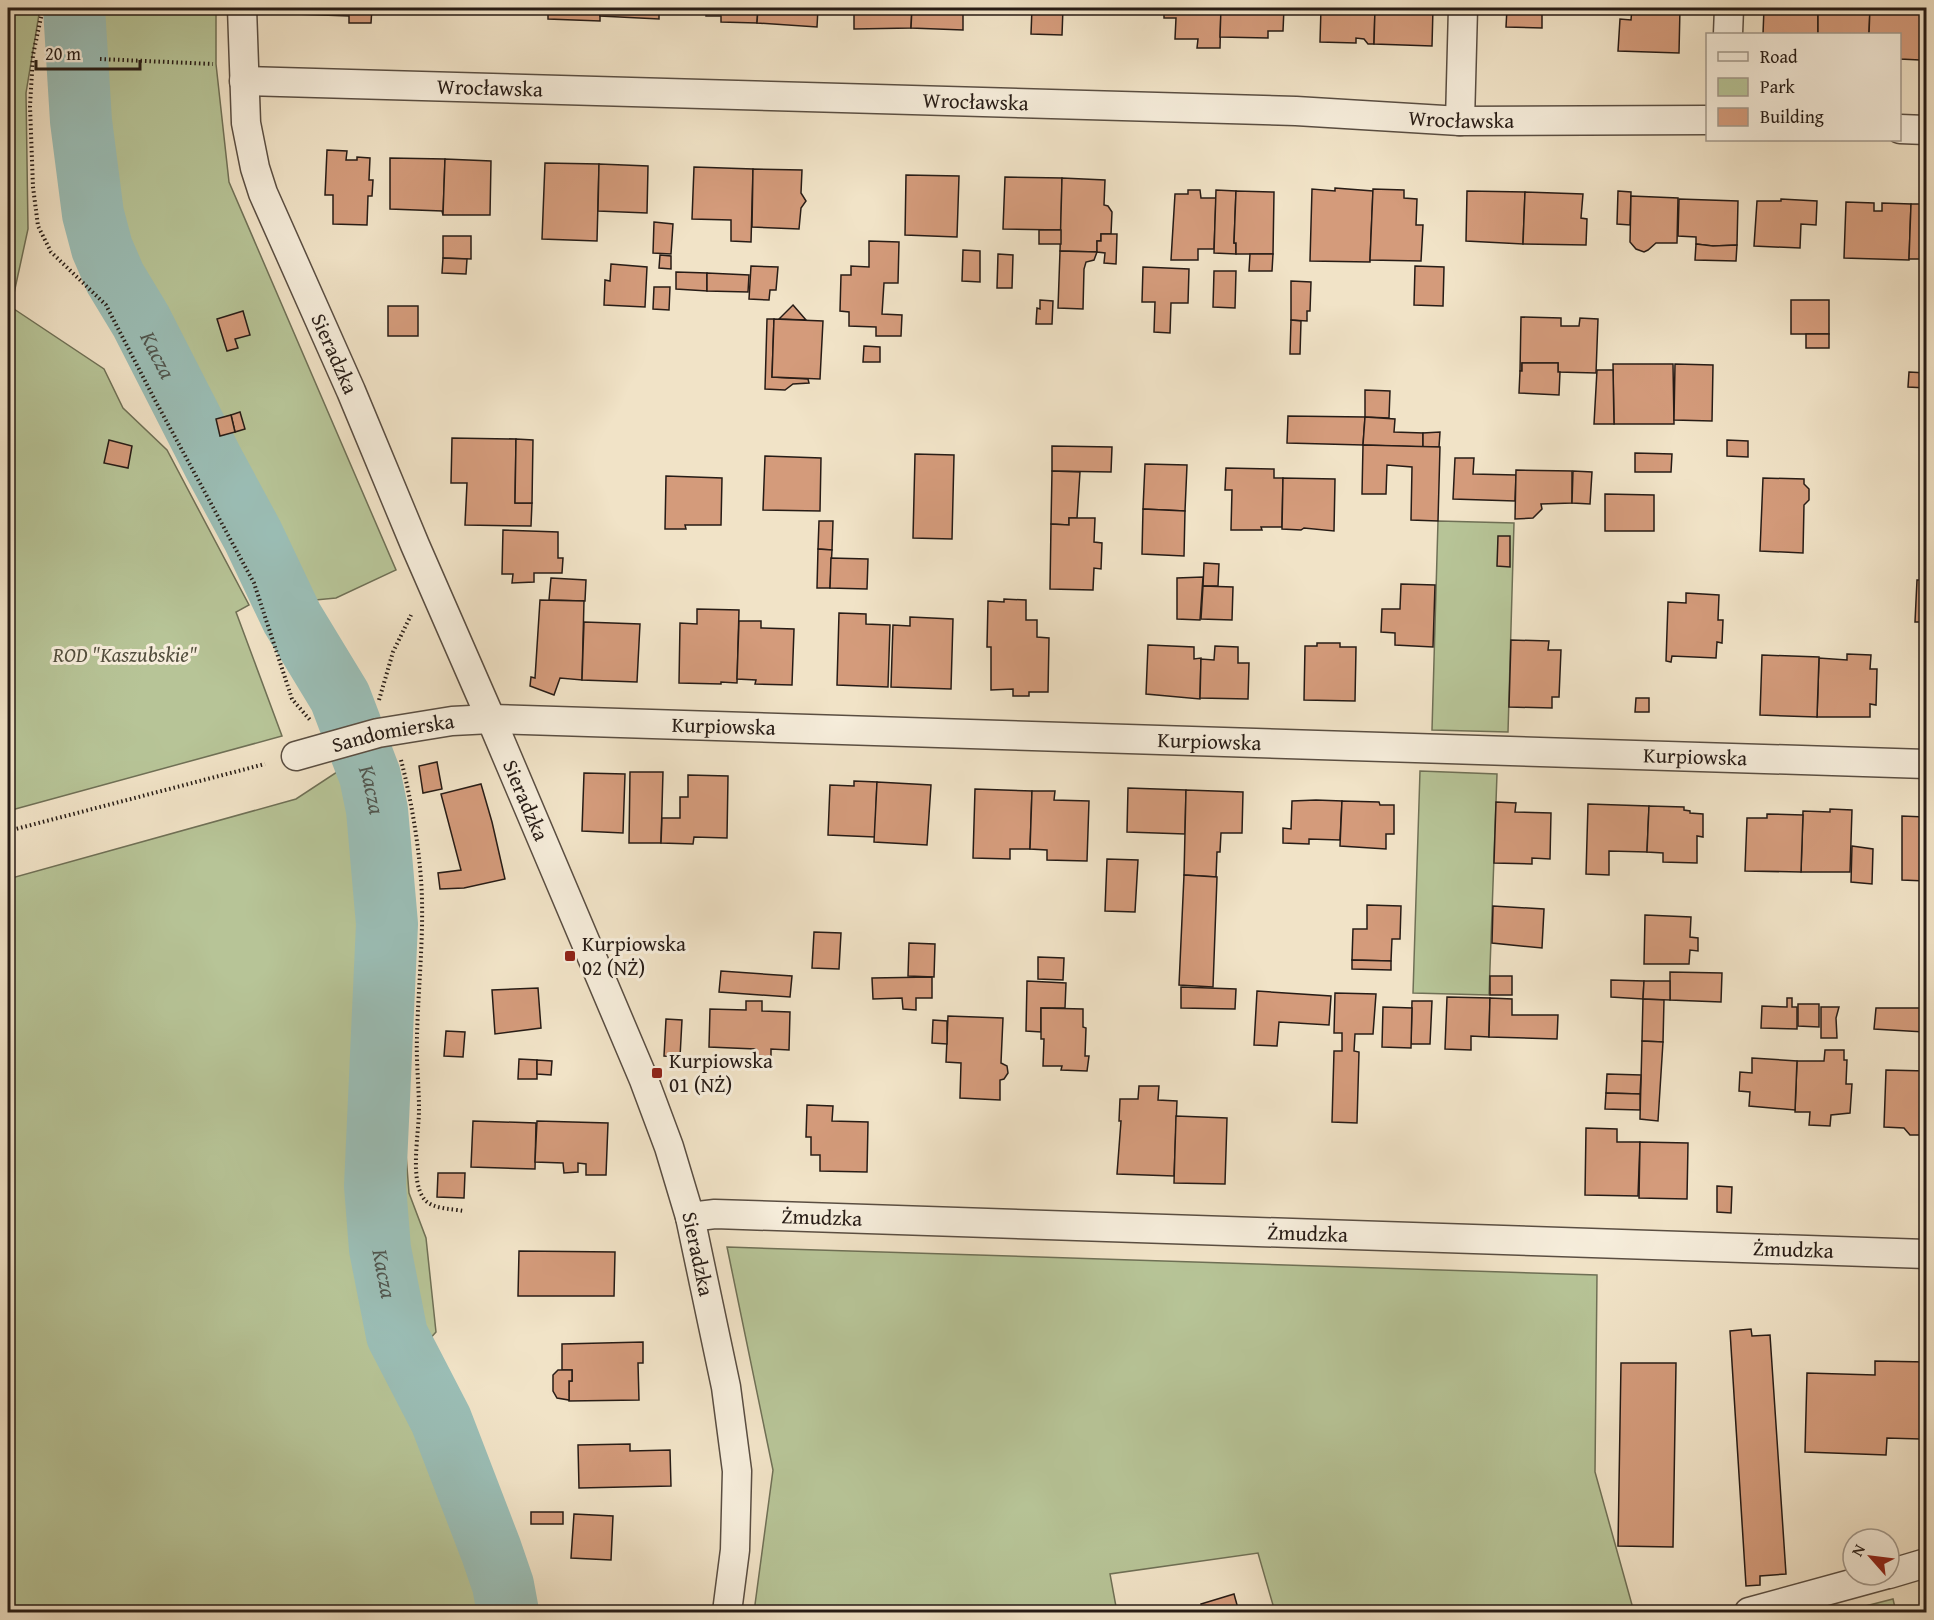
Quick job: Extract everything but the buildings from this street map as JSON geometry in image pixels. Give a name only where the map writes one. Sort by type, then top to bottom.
[{"type":"street","name":"Sieradzka","points":[[242,8],[246,123],[255,168],[263,193],[351,391],[491,719],[644,1080],[669,1147],[690,1217],[726,1387],[737,1471],[735,1550],[727,1612]]},
{"type":"street","points":[[1460,121],[1463,8]]},
{"type":"street","points":[[1728,33],[1729,8]]},
{"type":"street","name":"Wrocławska","points":[[244,81],[1285,111],[1460,121],[1706,120]]},
{"type":"street","points":[[1901,129],[1926,130]]},
{"type":"street","name":"Sandomierska","points":[[296,756],[386,732],[452,721],[491,719]]},
{"type":"street","name":"Kurpiowska","points":[[491,719],[1926,764]]},
{"type":"street","name":"Żmudzka","points":[[690,1217],[715,1214],[1926,1254]]},
{"type":"street","points":[[1901,1570],[1926,1563]]},
{"type":"street","points":[[1749,1612],[1841,1587]]},
{"type":"path","points":[[43,8],[33,56],[30,105],[33,187],[38,226],[51,252],[106,305],[254,583],[292,699],[314,725],[328,735],[335,746]]},
{"type":"path","points":[[100,59],[216,64]]},
{"type":"path","points":[[432,583],[420,596],[393,652],[375,716],[386,732],[408,787],[419,865],[422,900],[417,1040],[419,1120],[415,1161],[419,1188],[425,1200],[436,1206],[464,1211]]},
{"type":"path","points":[[8,831],[296,756]]},
{"type":"green space","name":"ROD \"Kaszubskie\"","points":[[8,8],[40,8],[26,93],[28,229],[11,307],[104,369],[123,408],[167,450],[249,605],[236,612],[282,736],[8,811]]},
{"type":"green space","points":[[97,8],[216,8],[216,64],[229,182],[396,570],[336,598],[305,601],[111,242],[109,202],[104,186],[93,64]]},
{"type":"green space","points":[[1438,521],[1514,523],[1508,732],[1432,730]]},
{"type":"green space","points":[[340,770],[353,833],[369,1102],[400,1077],[409,1193],[426,1238],[436,1332],[427,1342],[523,1571],[531,1612],[8,1612],[8,879],[296,799]]},
{"type":"green space","points":[[1420,771],[1497,774],[1489,995],[1413,993]]},
{"type":"green space","points":[[727,1247],[1597,1275],[1595,1472],[1634,1612],[1275,1612],[1258,1553],[1110,1574],[1117,1612],[754,1612],[773,1470]]},
{"type":"green space","points":[[1893,1599],[1896,1612],[1842,1612]]},
{"type":"waterway","name":"Kacza","points":[[74,8],[81,121],[93,214],[102,248],[115,278],[141,321],[253,536],[292,618],[340,697],[370,776],[377,810],[387,924],[375,1186],[380,1249],[397,1335],[441,1420],[491,1550],[503,1585],[508,1612]]},
{"type":"place","name":"Kurpiowska 02 (NŻ)","points":[[570,956]]},
{"type":"place","name":"Kurpiowska 01 (NŻ)","points":[[657,1073]]}]
